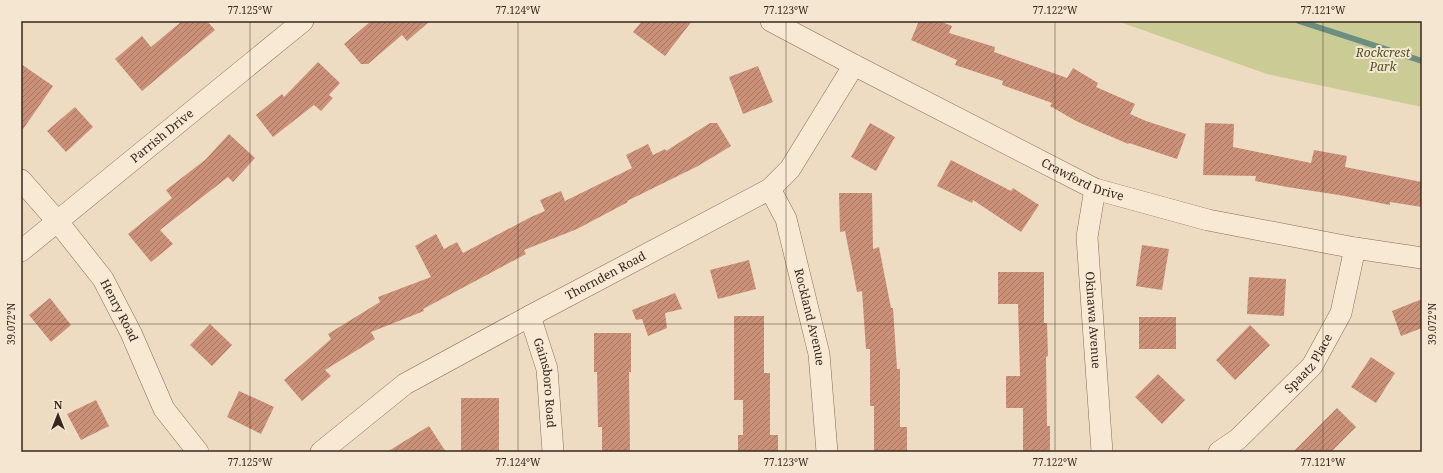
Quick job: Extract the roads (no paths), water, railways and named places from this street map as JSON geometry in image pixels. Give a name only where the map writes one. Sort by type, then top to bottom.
[{"type":"street","name":"Parrish Drive","points":[[21,251],[303,21]]},
{"type":"street","name":"Crawford Drive","points":[[771,21],[1095,189],[1208,220],[1355,248],[1422,258]]},
{"type":"street","name":"Thornden Road","points":[[321,452],[406,384],[530,316],[770,189],[790,169],[854,65]]},
{"type":"street","name":"Henry Road","points":[[21,180],[58,222],[103,279],[131,333],[164,409],[198,452]]},
{"type":"street","name":"Rockland Avenue","points":[[770,189],[786,219],[819,354],[827,452]]},
{"type":"street","name":"Okinawa Avenue","points":[[1095,189],[1087,237],[1102,452]]},
{"type":"street","name":"Spaatz Place","points":[[1219,452],[1238,439],[1312,366],[1341,314],[1355,248]]},
{"type":"street","name":"Gainsboro Road","points":[[530,316],[547,368],[553,452]]},
{"type":"waterway","points":[[1299,21],[1422,61]]},
{"type":"park label","name":"Rockcrest Park","points":[[1383,60]]}]
